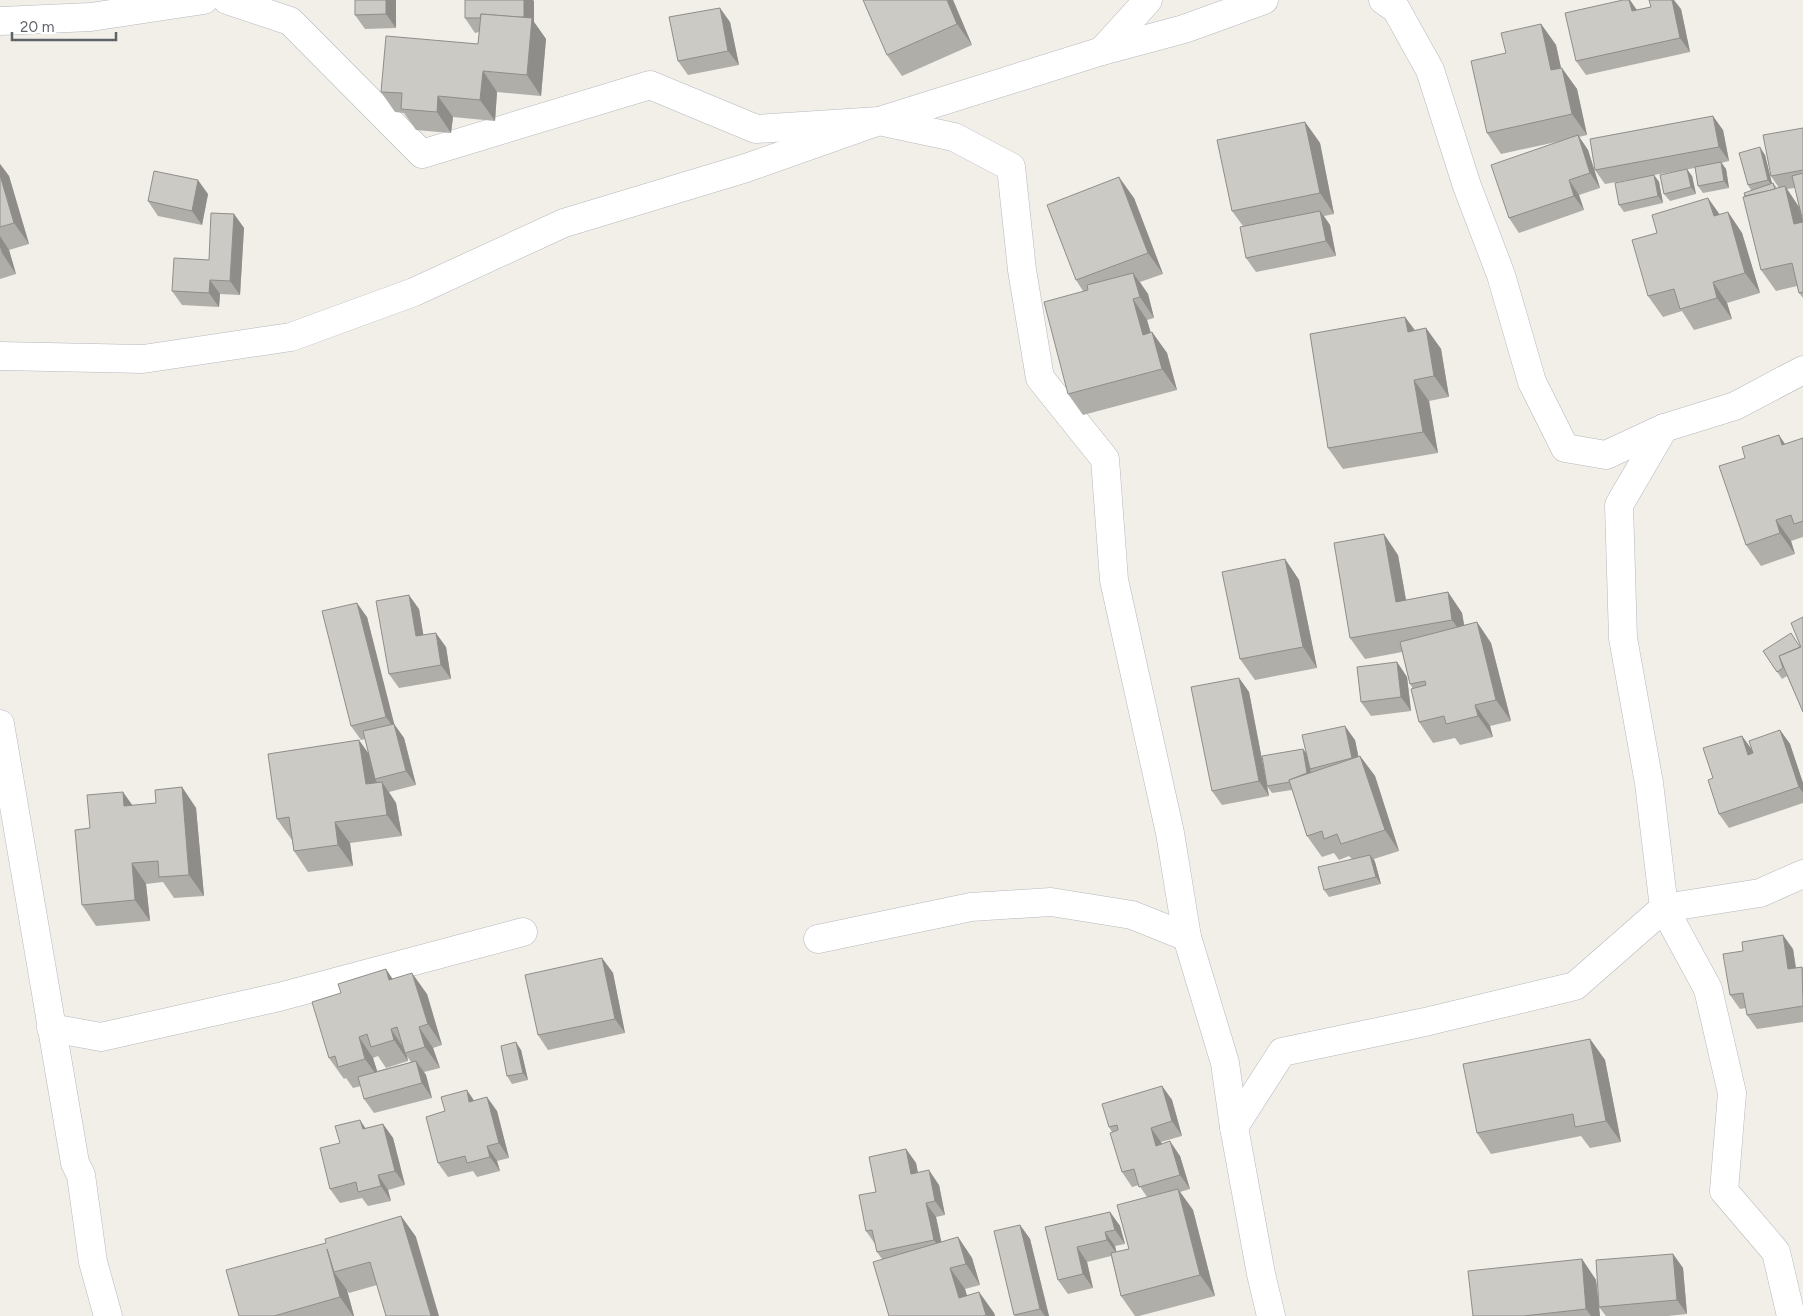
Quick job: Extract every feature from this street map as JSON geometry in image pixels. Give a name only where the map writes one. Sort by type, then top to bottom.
[{"type":"street","points":[[0,21],[91,17],[204,0]]},
{"type":"street","points":[[227,0],[290,21],[422,154],[650,85],[756,129],[879,121],[954,137],[1011,167],[1022,270],[1040,378],[1106,459],[1114,580],[1170,833],[1187,937],[1225,1063],[1234,1127],[1261,1274],[1271,1316]]},
{"type":"street","points":[[1102,51],[1148,0]]},
{"type":"street","points":[[0,356],[143,359],[291,337],[414,292],[564,224],[746,168],[879,121],[1102,51],[1184,29],[1264,0]]},
{"type":"street","points":[[1383,0],[1396,8],[1430,70],[1467,186],[1501,275],[1532,382],[1565,448],[1606,455],[1664,428],[1735,406],[1803,370]]},
{"type":"street","points":[[1664,428],[1619,505],[1623,638],[1649,783],[1664,908],[1708,989],[1732,1093],[1724,1191],[1776,1252],[1791,1316]]},
{"type":"street","points":[[0,724],[74,1163],[81,1175],[93,1262],[108,1316]]},
{"type":"street","points":[[1234,1127],[1282,1052],[1425,1022],[1575,986],[1664,908],[1760,893],[1803,874]]},
{"type":"street","points":[[818,939],[971,906],[1051,902],[1132,915],[1187,937]]},
{"type":"street","points":[[51,1028],[101,1037],[280,997],[523,932]]},
{"type":"building","points":[[355,0],[386,0],[386,14],[355,15]]},
{"type":"building","points":[[465,0],[524,0],[524,17],[481,14],[480,18],[465,18]]},
{"type":"building","points":[[863,0],[947,0],[957,24],[887,55]]},
{"type":"building","points":[[1629,0],[1632,11],[1651,7],[1649,0],[1672,0],[1680,38],[1576,61],[1565,13]]},
{"type":"building","points":[[720,8],[728,51],[678,61],[669,17]]},
{"type":"building","points":[[481,14],[532,18],[527,75],[483,71],[480,100],[438,96],[437,112],[401,109],[402,93],[381,92],[386,36],[478,44]]},
{"type":"building","points":[[1541,24],[1551,70],[1562,68],[1572,114],[1487,133],[1471,61],[1506,53],[1501,33]]},
{"type":"building","points":[[1713,116],[1719,147],[1595,170],[1590,139]]},
{"type":"building","points":[[1305,122],[1320,193],[1232,211],[1217,140]]},
{"type":"building","points":[[1803,128],[1803,170],[1771,176],[1763,135]]},
{"type":"building","points":[[1578,135],[1590,173],[1569,180],[1574,196],[1509,218],[1491,165]]},
{"type":"building","points":[[1760,147],[1768,180],[1748,185],[1739,153]]},
{"type":"building","points":[[1721,162],[1724,181],[1698,186],[1695,167]]},
{"type":"building","points":[[1687,169],[1691,187],[1664,194],[1660,175]]},
{"type":"building","points":[[154,171],[198,180],[192,211],[148,201]]},
{"type":"building","points":[[1803,173],[1803,222],[1792,176]]},
{"type":"building","points":[[0,175],[14,223],[0,227]]},
{"type":"building","points":[[1654,175],[1658,196],[1619,205],[1615,183]]},
{"type":"building","points":[[1119,177],[1148,253],[1076,280],[1047,205]]},
{"type":"building","points":[[1773,183],[1775,189],[1745,196],[1744,193]]},
{"type":"building","points":[[1785,186],[1794,224],[1803,222],[1803,292],[1799,293],[1792,263],[1761,270],[1743,197]]},
{"type":"building","points":[[1708,198],[1714,216],[1728,212],[1745,273],[1713,282],[1717,298],[1680,309],[1674,289],[1648,296],[1632,240],[1657,233],[1652,215]]},
{"type":"building","points":[[1320,211],[1326,241],[1246,258],[1240,227]]},
{"type":"building","points":[[211,213],[234,214],[230,281],[210,280],[209,293],[172,291],[174,258],[209,260]]},
{"type":"building","points":[[1133,273],[1140,297],[1133,299],[1143,335],[1152,332],[1162,369],[1068,394],[1044,302],[1088,290],[1087,285]]},
{"type":"building","points":[[1405,317],[1408,332],[1426,328],[1434,376],[1414,380],[1423,432],[1328,448],[1310,334]]},
{"type":"building","points":[[1779,435],[1782,445],[1803,438],[1803,521],[1794,524],[1791,515],[1776,520],[1780,533],[1746,545],[1719,466],[1745,458],[1742,447]]},
{"type":"building","points":[[1384,534],[1396,602],[1448,592],[1452,620],[1350,638],[1334,543]]},
{"type":"building","points":[[1285,559],[1303,647],[1240,659],[1222,572]]},
{"type":"building","points":[[409,595],[416,636],[436,633],[441,665],[389,674],[376,601]]},
{"type":"building","points":[[357,603],[386,717],[351,726],[322,611]]},
{"type":"building","points":[[1803,617],[1803,712],[1779,656],[1801,647],[1791,623]]},
{"type":"building","points":[[1477,622],[1496,700],[1475,705],[1478,716],[1446,724],[1444,716],[1419,722],[1411,689],[1426,685],[1425,681],[1410,684],[1400,642]]},
{"type":"building","points":[[1791,633],[1800,647],[1779,656],[1783,668],[1777,672],[1763,651]]},
{"type":"building","points":[[1397,662],[1401,697],[1361,702],[1357,667]]},
{"type":"building","points":[[1239,678],[1259,781],[1212,791],[1191,687]]},
{"type":"building","points":[[394,724],[406,771],[375,779],[363,731]]},
{"type":"building","points":[[1345,726],[1352,758],[1310,769],[1302,735]]},
{"type":"building","points":[[1780,730],[1799,787],[1719,814],[1708,780],[1713,778],[1703,748],[1742,736],[1748,755],[1753,753],[1749,741]]},
{"type":"building","points":[[359,740],[366,784],[382,782],[387,815],[335,822],[338,845],[294,851],[289,817],[277,819],[268,754]]},
{"type":"building","points":[[1303,749],[1307,773],[1289,780],[1290,782],[1267,786],[1262,756]]},
{"type":"building","points":[[1360,756],[1385,830],[1341,844],[1337,834],[1324,839],[1322,831],[1307,836],[1289,780]]},
{"type":"building","points":[[182,787],[189,875],[159,877],[158,861],[132,863],[135,900],[82,905],[75,830],[90,828],[87,795],[123,792],[124,806],[156,803],[155,790]]},
{"type":"building","points":[[1370,855],[1376,877],[1324,890],[1318,867]]},
{"type":"building","points":[[1783,935],[1788,969],[1802,967],[1803,1006],[1747,1015],[1743,993],[1730,995],[1723,954],[1743,951],[1742,942]]},
{"type":"building","points":[[602,958],[615,1019],[538,1035],[525,975]]},
{"type":"building","points":[[386,969],[389,980],[412,973],[428,1024],[419,1027],[425,1047],[405,1053],[397,1027],[391,1029],[394,1040],[371,1047],[367,1034],[359,1037],[365,1059],[338,1067],[335,1056],[329,1058],[312,1002],[341,993],[338,984]]},
{"type":"building","points":[[1590,1039],[1606,1121],[1575,1127],[1573,1114],[1477,1133],[1463,1064]]},
{"type":"building","points":[[516,1042],[523,1073],[507,1076],[501,1046]]},
{"type":"building","points":[[416,1061],[422,1083],[364,1099],[358,1077]]},
{"type":"building","points":[[1162,1086],[1172,1121],[1151,1128],[1156,1146],[1170,1141],[1180,1175],[1139,1187],[1134,1169],[1122,1172],[1110,1133],[1118,1130],[1117,1125],[1109,1127],[1102,1104]]},
{"type":"building","points":[[467,1090],[469,1102],[487,1097],[499,1143],[487,1146],[490,1157],[467,1163],[465,1156],[438,1163],[426,1117],[445,1111],[441,1097]]},
{"type":"building","points":[[360,1120],[363,1129],[383,1124],[395,1171],[378,1175],[381,1186],[358,1192],[356,1182],[330,1189],[320,1148],[340,1143],[335,1126]]},
{"type":"building","points":[[906,1149],[911,1174],[929,1170],[935,1201],[926,1203],[934,1240],[877,1252],[872,1230],[866,1231],[859,1195],[876,1192],[869,1157]]},
{"type":"building","points":[[1178,1189],[1200,1275],[1121,1296],[1111,1253],[1129,1249],[1117,1205]]},
{"type":"building","points":[[1110,1212],[1115,1230],[1105,1232],[1107,1240],[1077,1247],[1083,1274],[1058,1280],[1045,1227]]},
{"type":"building","points":[[401,1216],[431,1316],[386,1316],[370,1262],[334,1272],[327,1249],[340,1297],[274,1316],[239,1316],[226,1270],[326,1243],[325,1239]]},
{"type":"building","points":[[1020,1225],[1040,1309],[1014,1315],[994,1231]]},
{"type":"building","points":[[958,1237],[966,1264],[950,1268],[959,1298],[979,1292],[986,1315],[889,1316],[873,1262]]},
{"type":"building","points":[[1673,1254],[1677,1300],[1599,1307],[1596,1260]]},
{"type":"building","points":[[1582,1259],[1586,1309],[1523,1316],[1473,1316],[1468,1271]]}]
